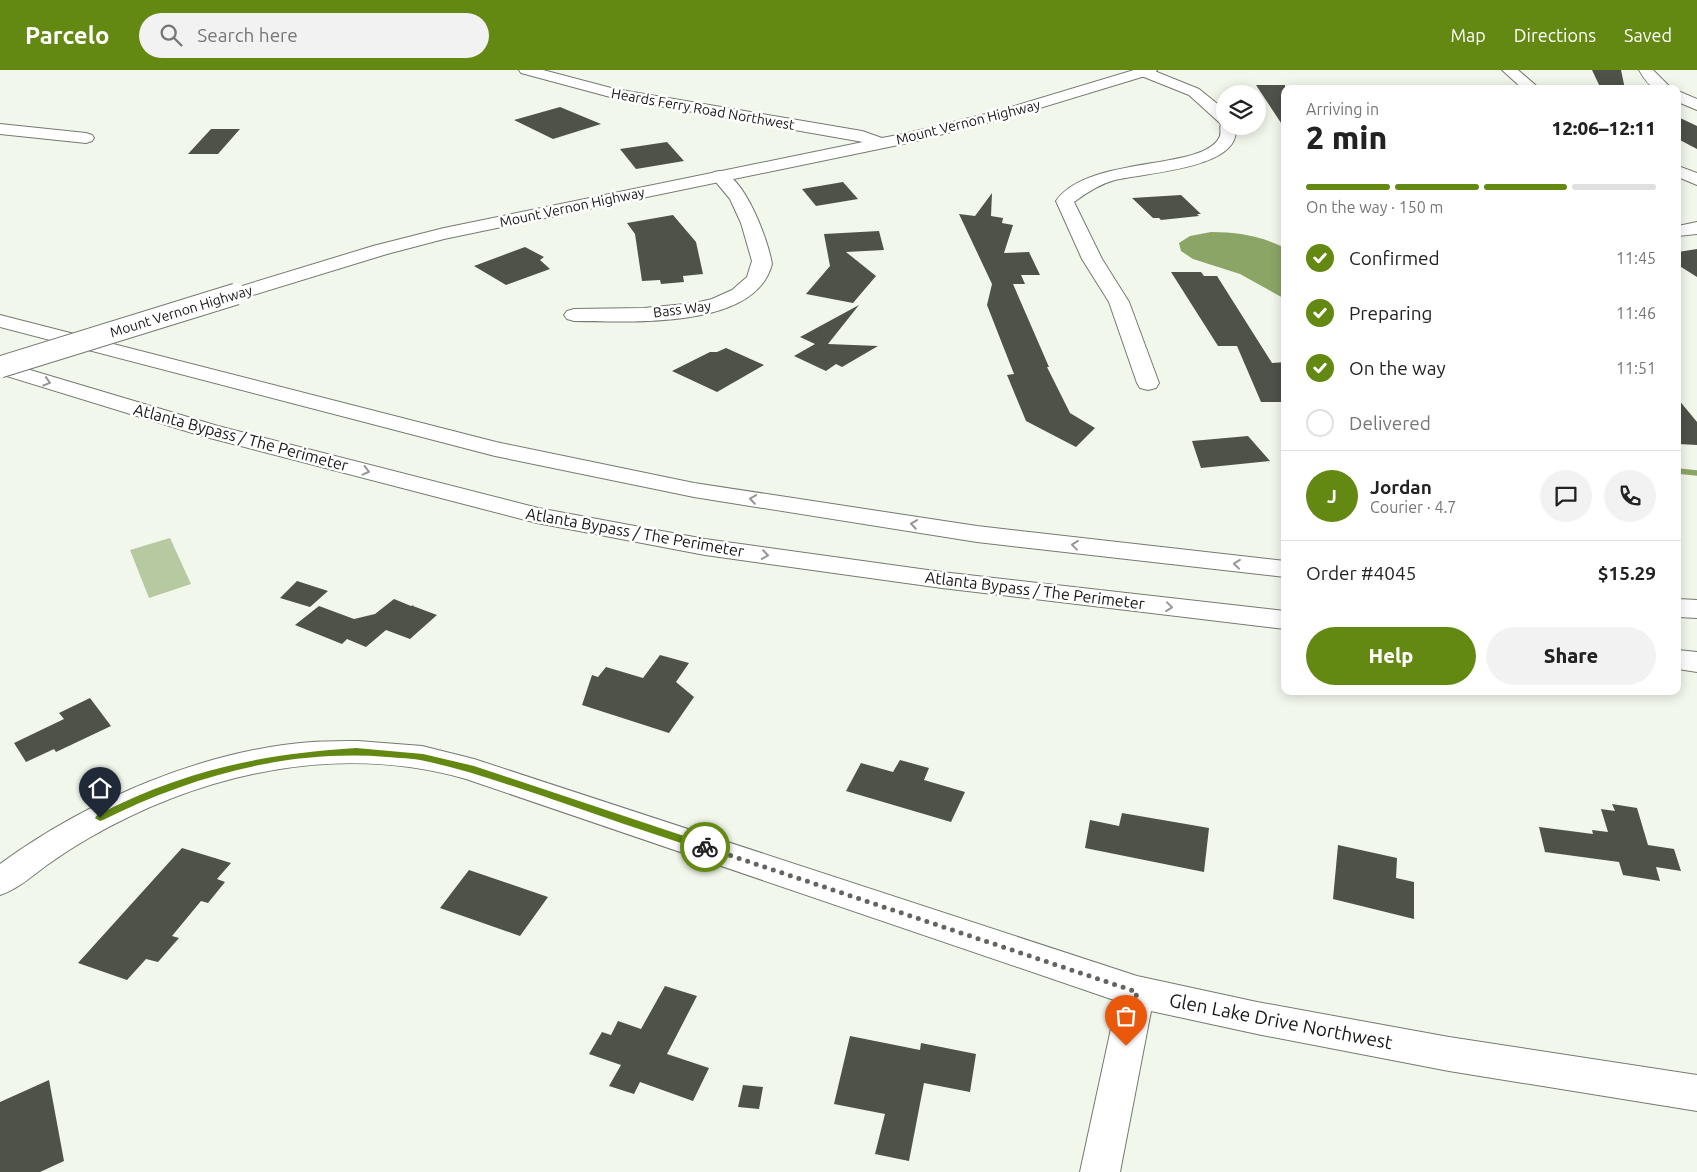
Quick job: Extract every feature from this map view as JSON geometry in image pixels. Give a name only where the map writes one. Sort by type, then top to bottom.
[{"type":"main road","name":"Heards Ferry Road Northwest","points":[[526,70],[614,94],[862,136],[881,143]]},
{"type":"main road","points":[[1509,70],[1528,85]]},
{"type":"main road","points":[[1646,70],[1651,78],[1659,85]]},
{"type":"main road","name":"Mount Vernon Highway","points":[[0,367],[363,255],[444,234],[881,143],[1004,114],[1147,71]]},
{"type":"main road","points":[[1147,71],[1194,92],[1216,110]]},
{"type":"main road","points":[[1681,97],[1697,105]]},
{"type":"main road","points":[[0,129],[86,138]]},
{"type":"main road","points":[[1148,383],[1120,302],[1092,258],[1078,232],[1065,201],[1091,183],[1111,176],[1202,158],[1224,143],[1229,135]]},
{"type":"main road","points":[[1681,172],[1697,180]]},
{"type":"main road","name":"Bass Way","points":[[574,315],[684,312],[719,304],[744,292],[760,270],[762,263],[741,200],[720,176]]},
{"type":"main road","points":[[1681,231],[1697,228]]},
{"type":"main road","points":[[0,321],[495,449],[694,490],[977,534],[1281,569]]},
{"type":"main road","name":"Atlanta Bypass / The Perimeter","points":[[0,367],[210,431],[537,515],[705,547],[942,580],[1281,620]]},
{"type":"main road","points":[[1681,608],[1697,610]]},
{"type":"main road","points":[[1681,660],[1697,662]]},
{"type":"main road","name":"Glen Lake Drive Northwest","points":[[0,882],[48,848],[87,824],[127,804],[202,775],[244,764],[322,753],[356,752],[423,757],[483,773],[1137,992],[1256,1018],[1449,1054],[1697,1093]]},
{"type":"main road","points":[[1100,1172],[1137,992]]},
{"type":"shaded area","points":[[1211,232],[1231,233],[1267,240],[1281,246],[1281,297],[1240,274],[1193,259],[1181,251],[1179,243],[1190,236]]},
{"type":"shaded area","points":[[170,538],[191,584],[149,598],[130,550]]},
{"type":"building","points":[[1592,70],[1621,70],[1624,85],[1599,85]]},
{"type":"building","points":[[1266,85],[1281,85],[1281,123],[1266,100]]},
{"type":"building","points":[[560,107],[601,124],[553,139],[514,120]]},
{"type":"building","points":[[1681,118],[1697,126],[1697,149],[1681,141]]},
{"type":"building","points":[[211,129],[240,129],[218,154],[188,154]]},
{"type":"building","points":[[667,142],[684,161],[636,169],[620,149]]},
{"type":"building","points":[[843,182],[858,199],[816,206],[802,189]]},
{"type":"building","points":[[992,193],[991,216],[1003,218],[1002,223],[1013,225],[1004,253],[1029,252],[1040,275],[1021,275],[1025,284],[1013,284],[1049,367],[1047,367],[1070,413],[1095,428],[1076,447],[1026,421],[1007,375],[1014,374],[987,305],[992,284],[959,214],[975,216]]},
{"type":"building","points":[[1181,195],[1201,214],[1197,214],[1199,216],[1161,220],[1153,218],[1132,198]]},
{"type":"building","points":[[673,215],[696,242],[703,274],[683,276],[684,282],[661,284],[660,280],[642,281],[635,234],[627,223]]},
{"type":"building","points":[[879,231],[884,250],[846,252],[876,276],[853,303],[806,294],[830,266],[824,234]]},
{"type":"building","points":[[525,247],[544,257],[540,260],[550,269],[506,285],[474,266]]},
{"type":"building","points":[[1697,249],[1697,277],[1681,267],[1681,252]]},
{"type":"building","points":[[1171,272],[1201,272],[1204,276],[1217,276],[1272,363],[1281,362],[1281,402],[1261,402],[1237,346],[1218,346]]},
{"type":"building","points":[[859,305],[828,344],[878,346],[842,367],[836,364],[826,371],[794,356],[815,344],[800,337]]},
{"type":"building","points":[[726,348],[764,365],[717,392],[672,371],[710,352],[717,352]]},
{"type":"building","points":[[1681,403],[1697,422],[1697,445],[1681,444]]},
{"type":"building","points":[[1248,436],[1270,461],[1201,468],[1192,441]]},
{"type":"building","points":[[297,581],[328,591],[310,607],[280,598]]},
{"type":"building","points":[[394,599],[437,615],[410,639],[386,630],[366,647],[347,639],[342,644],[295,625],[319,606],[354,619],[375,614]]},
{"type":"building","points":[[660,655],[689,663],[676,682],[694,697],[669,733],[582,705],[592,675],[598,677],[606,667],[643,678]]},
{"type":"building","points":[[90,698],[111,726],[56,752],[54,749],[26,762],[14,743],[64,719],[59,713]]},
{"type":"building","points":[[900,760],[929,768],[924,780],[965,792],[951,822],[846,791],[861,763],[893,772]]},
{"type":"building","points":[[1612,804],[1637,808],[1648,845],[1674,849],[1681,871],[1656,867],[1660,881],[1623,875],[1619,862],[1545,852],[1539,827],[1593,834],[1592,830],[1608,832],[1601,809],[1615,811]]},
{"type":"building","points":[[1122,813],[1209,828],[1204,872],[1085,848],[1090,820],[1119,826]]},
{"type":"building","points":[[1338,845],[1397,858],[1396,878],[1414,882],[1414,919],[1333,899]]},
{"type":"building","points":[[182,848],[231,863],[217,879],[225,882],[208,903],[201,901],[172,936],[179,938],[158,962],[146,959],[127,980],[78,963]]},
{"type":"building","points":[[469,870],[548,897],[520,936],[440,908]]},
{"type":"building","points":[[665,986],[697,996],[667,1054],[709,1068],[693,1101],[640,1082],[634,1094],[609,1086],[621,1065],[589,1054],[602,1032],[611,1035],[618,1021],[641,1029]]},
{"type":"building","points":[[850,1036],[920,1050],[921,1043],[976,1054],[970,1092],[924,1083],[909,1161],[875,1154],[885,1114],[834,1104]]},
{"type":"building","points":[[49,1080],[64,1161],[40,1172],[0,1172],[0,1102]]},
{"type":"building","points":[[743,1085],[763,1087],[759,1109],[738,1107]]},
{"type":"waterway","points":[[1681,471],[1697,473]]},
{"type":"way so far","points":[[705,847],[1137,992],[1126,1046]]},
{"type":"route","points":[[100,818],[127,804],[202,775],[244,764],[308,754],[356,752],[423,757],[474,770],[705,847]]}]
